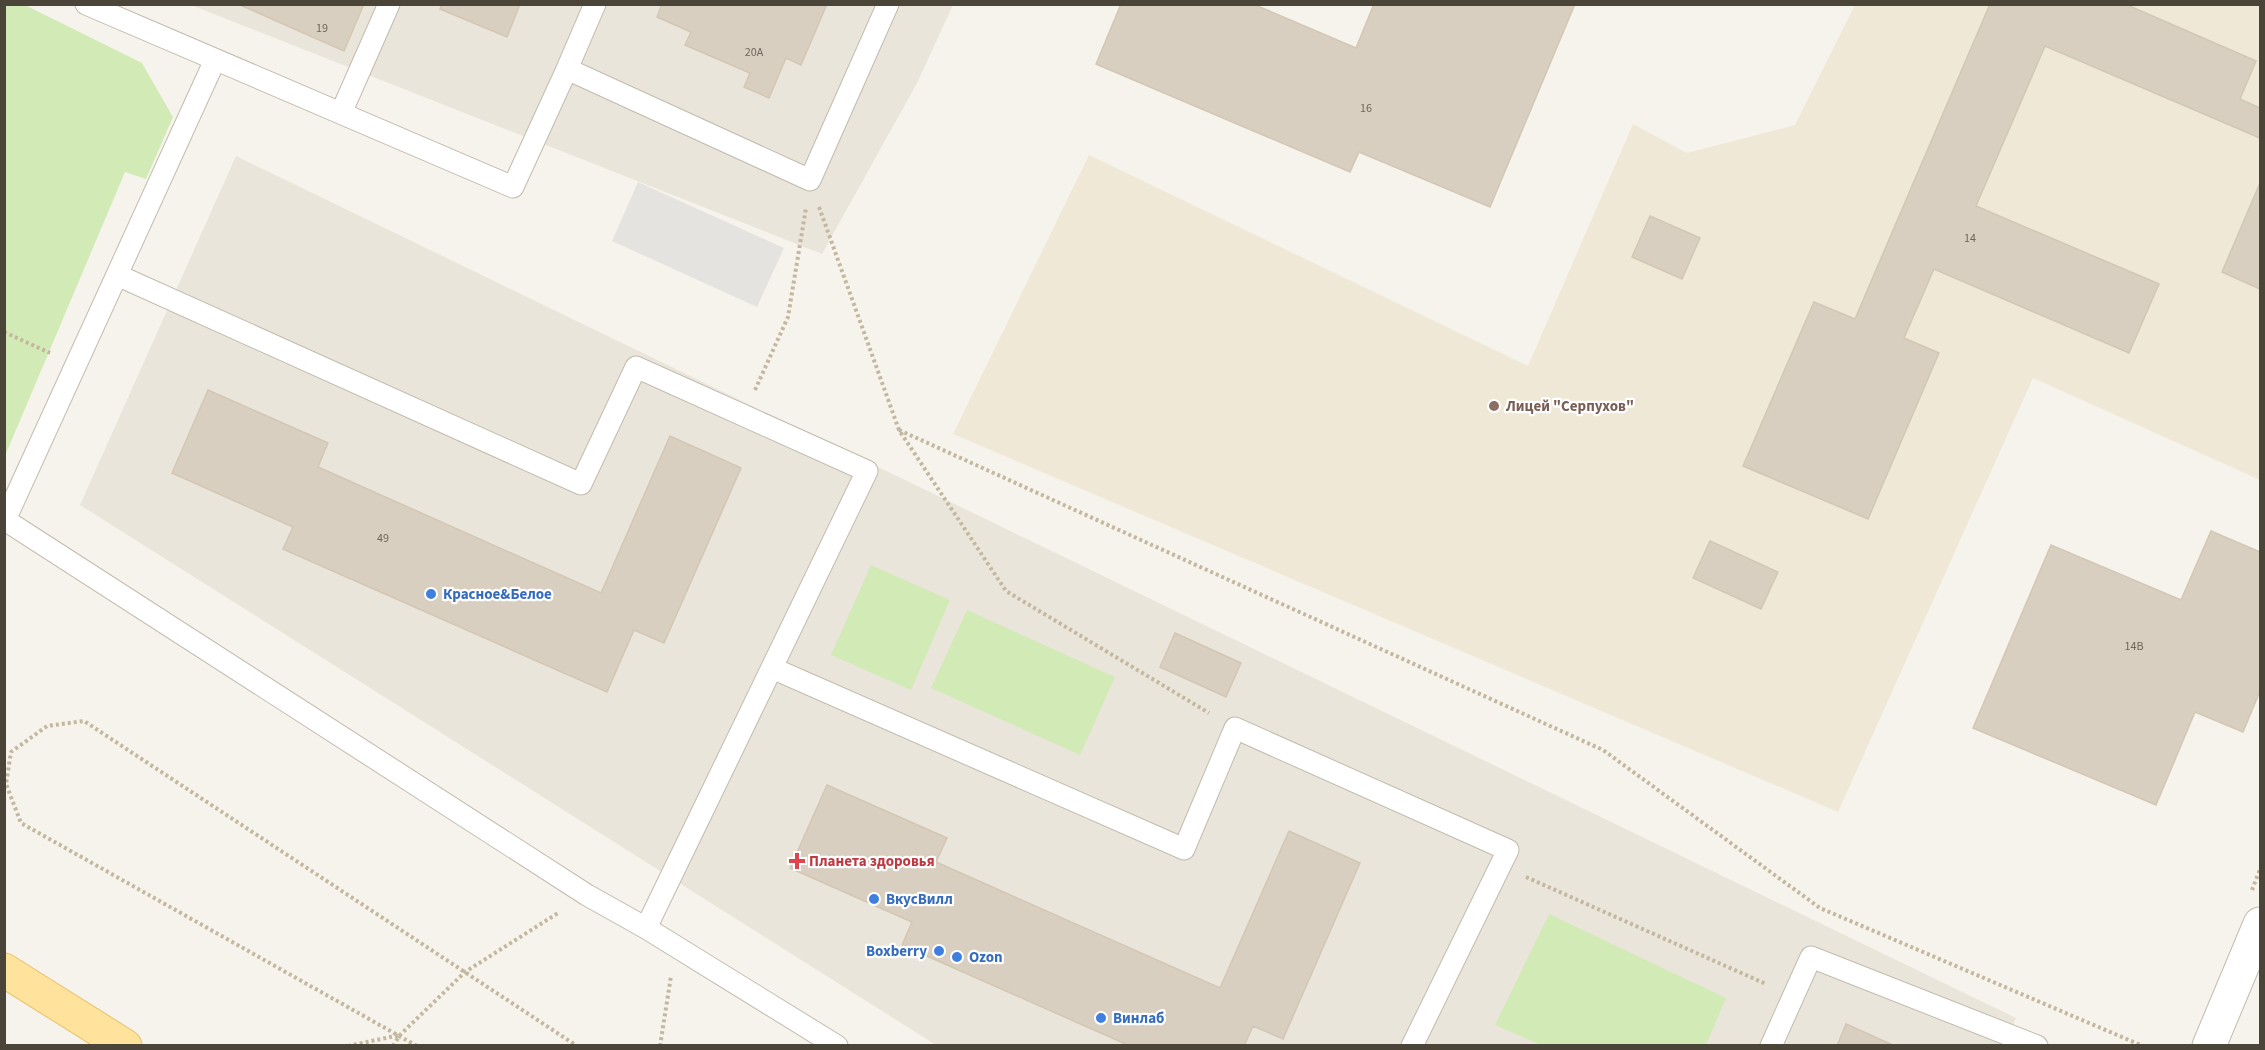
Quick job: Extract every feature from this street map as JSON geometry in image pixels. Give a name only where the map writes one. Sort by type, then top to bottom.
[{"type":"main road","points":[[4,970],[125,1046]]},
{"type":"street","points":[[2209,1046],[2260,924]]},
{"type":"lane","points":[[86,4],[513,187],[595,4]]},
{"type":"lane","points":[[340,113],[389,4]]},
{"type":"lane","points":[[567,69],[810,180],[888,4]]},
{"type":"lane","points":[[215,60],[5,520],[587,895],[676,946],[837,1046]]},
{"type":"lane","points":[[117,275],[581,484],[636,368],[867,471],[646,928]]},
{"type":"lane","points":[[772,668],[1184,849],[1235,728],[1508,850],[1412,1046]]},
{"type":"lane","points":[[1771,1046],[1811,957],[2037,1046]]},
{"type":"path","points":[[743,415],[788,317],[810,180]]},
{"type":"path","points":[[810,180],[898,430],[1006,591],[1235,728]]},
{"type":"path","points":[[4,332],[75,365]]},
{"type":"path","points":[[898,430],[1603,750],[1820,908],[2143,1046]]},
{"type":"path","points":[[417,1046],[21,823],[6,784],[11,752],[48,726],[84,721],[577,1046]]},
{"type":"path","points":[[1500,865],[1794,996]]},
{"type":"path","points":[[393,1046],[400,1035],[465,972],[587,895]]},
{"type":"path","points":[[660,1046],[676,946]]},
{"type":"path","points":[[348,1046],[400,1035]]},
{"type":"shaded area","points":[[191,5],[953,5],[917,83],[822,254]]},
{"type":"shaded area","name":"Лицей \"Серпухов\"","points":[[1855,5],[2260,5],[2260,480],[2033,378],[1838,812],[953,434],[1089,155],[1528,366],[1633,124],[1687,153],[1795,125]]},
{"type":"shaded area","points":[[236,156],[2016,1018],[2004,1046],[936,1045],[80,505]]},
{"type":"shaded area","points":[[638,182],[784,248],[757,307],[612,241]]},
{"type":"green space","points":[[23,4],[142,63],[173,117],[146,179],[125,172],[5,456],[4,5]]},
{"type":"green space","points":[[871,565],[950,600],[911,690],[831,655]]},
{"type":"green space","points":[[967,610],[1115,677],[1080,755],[931,688]]},
{"type":"green space","points":[[1549,914],[1726,998],[1706,1045],[1541,1045],[1495,1025]]},
{"type":"building","points":[[238,4],[364,4],[344,51]]},
{"type":"building","points":[[442,4],[520,4],[507,37],[440,9]]},
{"type":"building","points":[[662,4],[827,4],[801,65],[786,58],[769,98],[744,87],[750,73],[685,45],[691,32],[657,17]]},
{"type":"building","points":[[1121,4],[1253,4],[1356,48],[1374,4],[1575,4],[1490,207],[1359,152],[1350,172],[1096,64]]},
{"type":"building","points":[[1990,4],[2125,4],[2256,61],[2240,99],[2260,108],[2260,138],[2045,46],[1976,206],[2159,284],[2129,353],[1934,269],[1904,338],[1939,353],[1868,519],[1743,466],[1814,302],[1855,319]]},
{"type":"building","points":[[2260,183],[2260,289],[2222,272]]},
{"type":"building","points":[[1650,216],[1700,238],[1682,279],[1632,257]]},
{"type":"building","points":[[208,390],[328,443],[318,467],[601,593],[670,436],[741,468],[664,643],[634,630],[607,692],[283,549],[293,527],[172,473]]},
{"type":"building","points":[[2211,531],[2260,552],[2260,691],[2243,732],[2195,712],[2156,805],[1973,728],[2051,545],[2181,600]]},
{"type":"building","points":[[1710,541],[1778,572],[1761,609],[1693,578]]},
{"type":"building","points":[[1175,633],[1241,663],[1226,697],[1160,667]]},
{"type":"building","points":[[827,785],[947,838],[936,862],[1220,988],[1289,831],[1360,863],[1283,1039],[1253,1026],[1244,1046],[1130,1046],[902,945],[912,922],[790,868]]},
{"type":"building","points":[[1846,1024],[1895,1046],[1837,1046]]},
{"type":"place","name":"Лицей \"Серпухов\"","points":[[1494,406]]},
{"type":"place","name":"Красное&Белое","points":[[431,594]]},
{"type":"place","name":"Планета здоровья","points":[[797,861]]},
{"type":"place","name":"ВкусВилл","points":[[874,899]]},
{"type":"place","name":"Boxberry","points":[[939,951]]},
{"type":"place","name":"Ozon","points":[[957,957]]},
{"type":"place","name":"Винлаб","points":[[1101,1018]]}]
